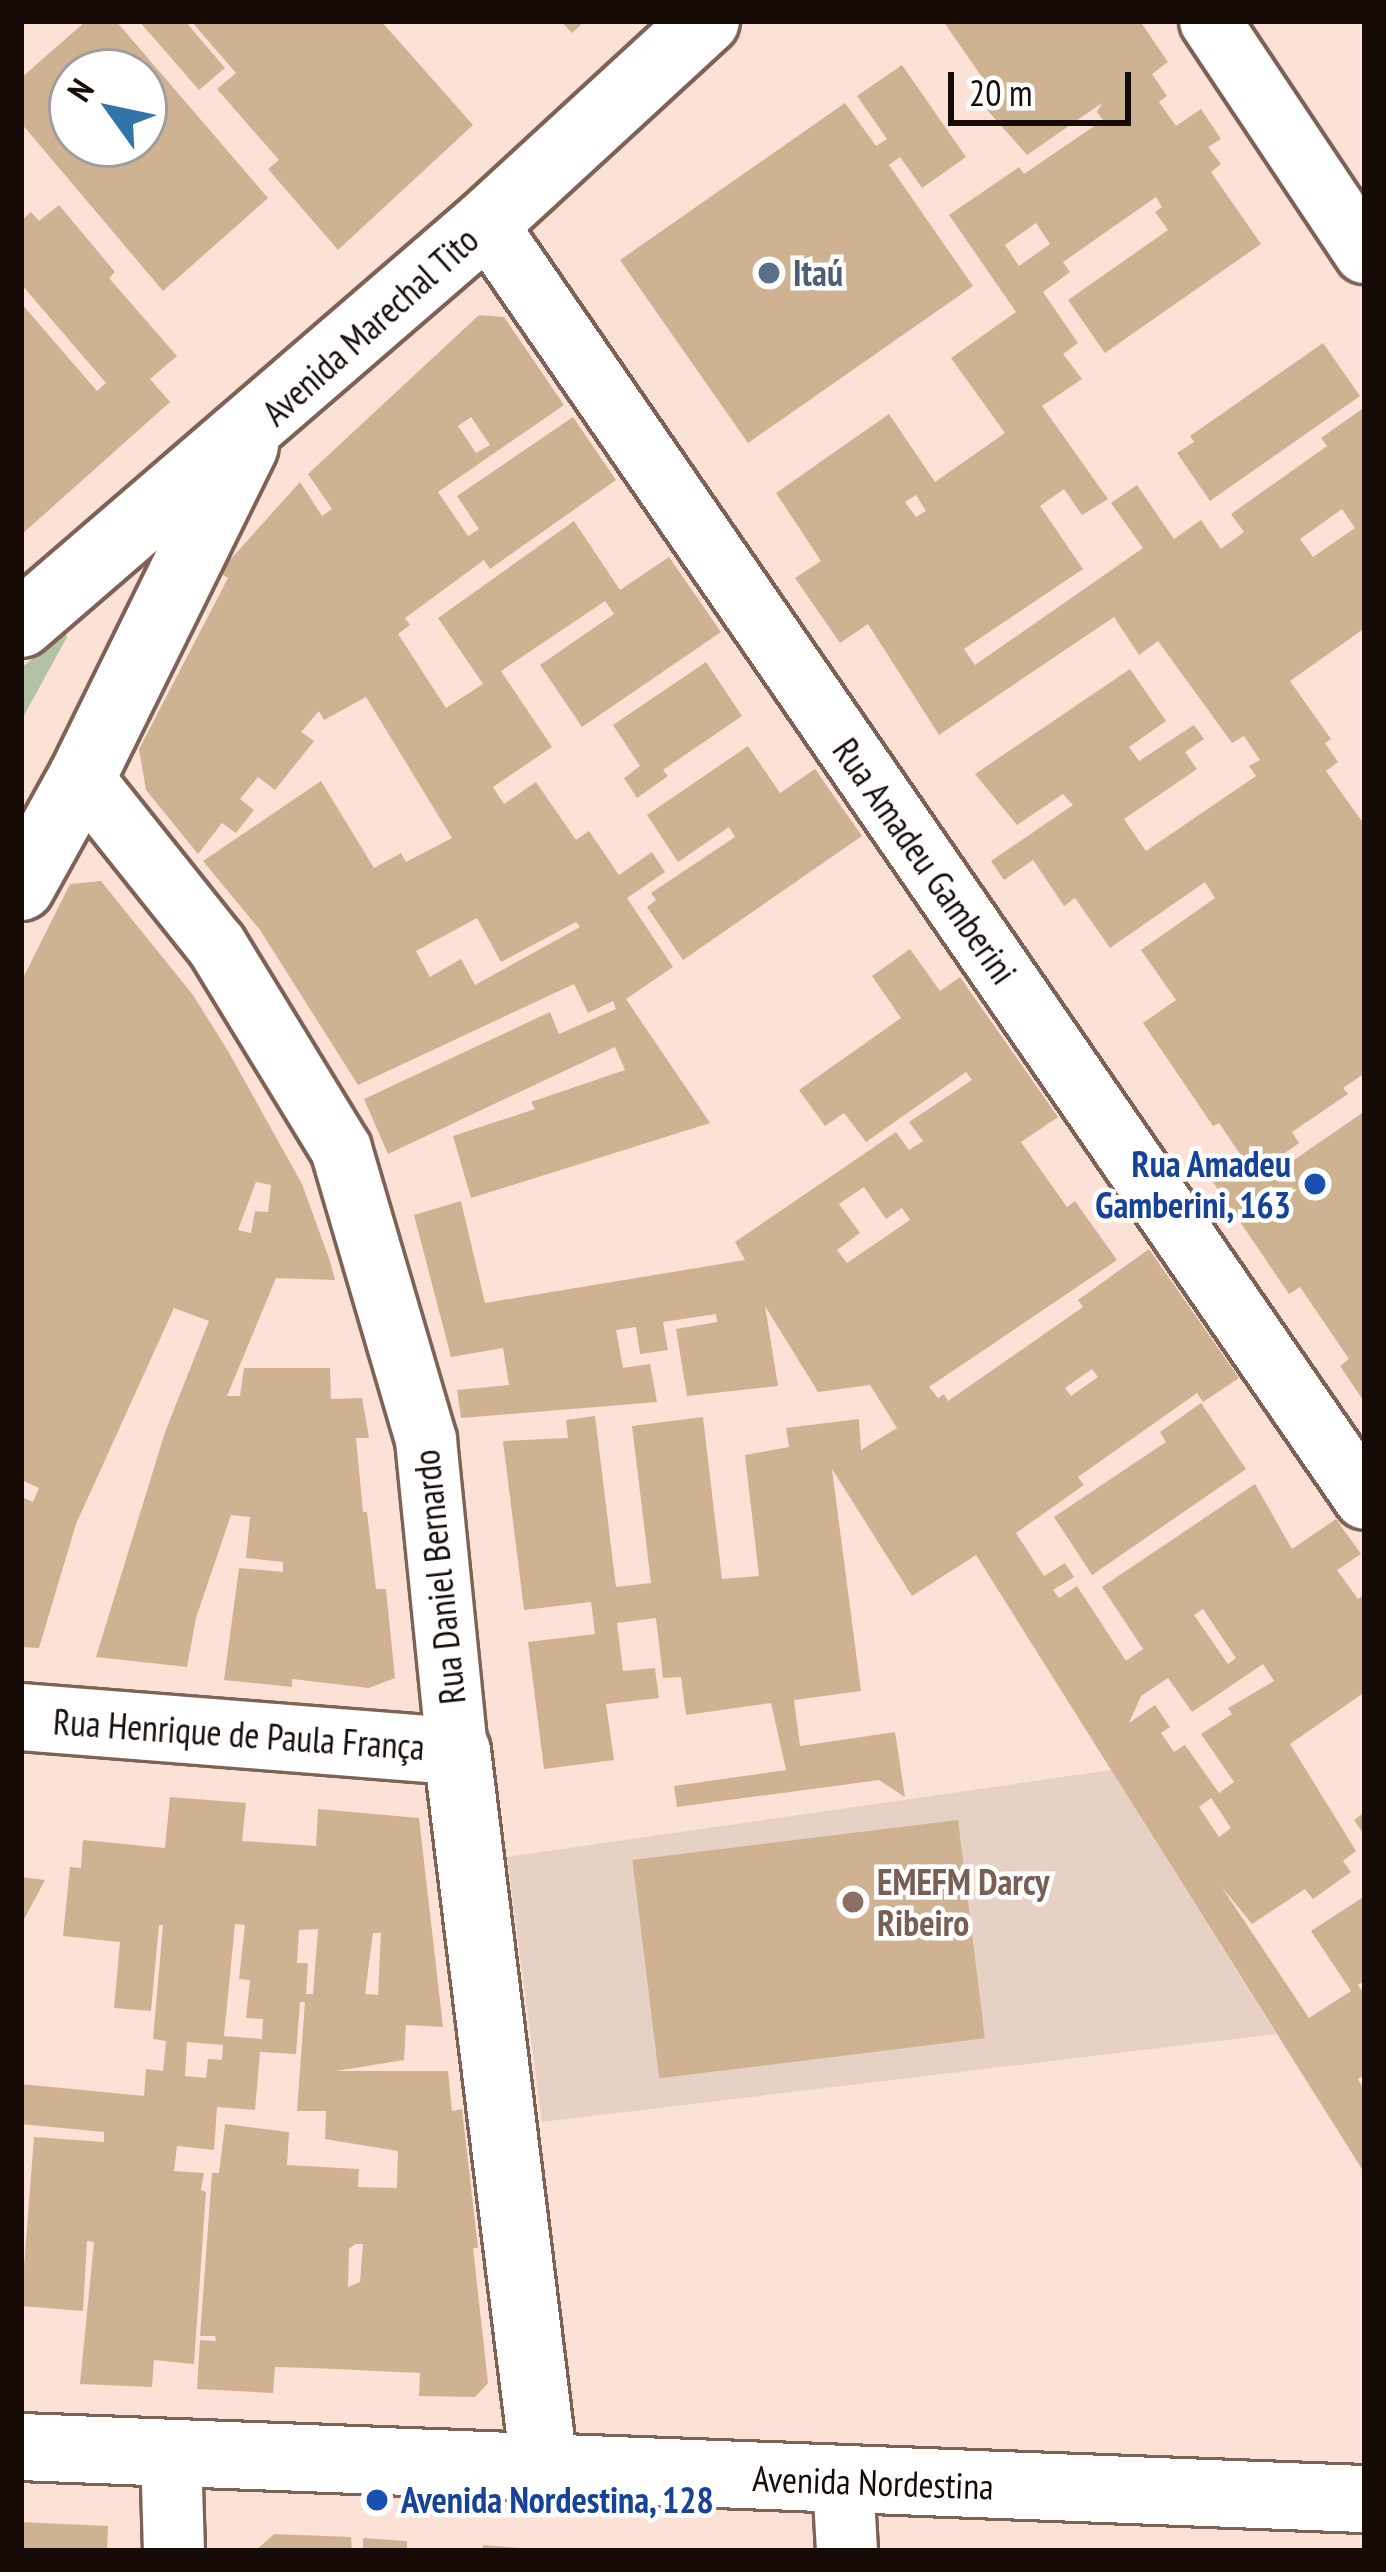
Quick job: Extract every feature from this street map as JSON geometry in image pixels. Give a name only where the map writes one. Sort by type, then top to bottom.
[{"type":"main road","name":"Avenida Marechal Tito","points":[[21,887],[82,777],[260,418],[486,223],[706,21]]},
{"type":"main road","points":[[21,624],[260,418]]},
{"type":"main road","name":"Rua Henrique de Paula França","points":[[21,1717],[457,1750]]},
{"type":"main road","name":"Rua Daniel Bernardo","points":[[457,1750],[544,2466]]},
{"type":"main road","name":"Avenida Nordestina","points":[[21,2446],[1365,2499]]},
{"type":"street","points":[[1210,21],[1365,253]]},
{"type":"street","name":"Rua Amadeu Gamberini","points":[[486,223],[1365,1499]]},
{"type":"street","name":"Rua Daniel Bernardo","points":[[82,777],[217,946],[341,1149],[426,1440],[457,1750]]},
{"type":"street","points":[[171,2450],[175,2551]]},
{"type":"street","points":[[843,2481],[847,2551]]},
{"type":"shaded area","name":"EMEFM Darcy Ribeiro","points":[[1111,1770],[1276,2034],[542,2122],[507,1857]]},
{"type":"green space","points":[[65,632],[67,637],[21,721],[21,668]]},
{"type":"building","points":[[86,21],[116,21],[139,48],[55,48]]},
{"type":"building","points":[[139,21],[185,21],[225,68],[199,90],[168,54],[168,48],[162,48]]},
{"type":"building","points":[[191,21],[381,21],[473,125],[338,250],[268,169],[279,160],[217,89],[236,73]]},
{"type":"building","points":[[561,21],[585,21],[572,33]]},
{"type":"building","points":[[943,21],[1140,21],[1168,62],[1152,74],[1167,96],[1159,102],[1176,126],[1201,109],[1221,139],[1208,147],[1221,164],[1211,172],[1261,244],[1105,353],[1068,300],[1168,230],[1155,212],[1162,207],[1156,197],[1063,262],[1070,272],[1043,292],[1078,343],[1063,354],[1082,379],[1042,406],[1108,499],[1082,515],[1064,489],[1040,506],[1083,569],[964,649],[975,665],[1143,548],[1111,503],[1137,485],[1174,539],[1201,520],[1221,549],[1244,532],[1231,514],[1327,446],[1321,438],[1365,407],[1365,628],[1290,681],[1331,739],[1325,743],[1338,762],[1326,771],[1361,820],[1365,818],[1365,1073],[1343,1088],[1348,1094],[1292,1132],[1299,1143],[1262,1169],[1268,1178],[1365,1111],[1365,1403],[1340,1366],[1349,1359],[1300,1287],[1289,1294],[1211,1179],[1242,1157],[1219,1123],[1213,1126],[1143,1023],[1176,1000],[1141,950],[1215,898],[1205,882],[1110,948],[1075,898],[1064,906],[1033,860],[1004,880],[991,861],[1073,805],[1063,794],[1017,825],[975,774],[1130,669],[1166,721],[1129,747],[1139,761],[1194,725],[1204,739],[1185,752],[1197,769],[1124,819],[1146,851],[1256,776],[1249,766],[1260,760],[1244,736],[1232,743],[1158,641],[1139,655],[1114,617],[939,735],[868,624],[840,643],[795,578],[821,561],[776,493],[889,414],[935,482],[1005,433],[951,358],[1016,312],[949,215],[1019,167],[1024,174],[1103,120],[1097,112],[1102,103],[1027,155],[980,102],[993,93]],"holes":[[[1036,223],[1050,244],[1019,266],[1005,245]],[[916,495],[926,511],[916,517],[905,502]],[[1342,509],[1355,528],[1313,557],[1300,539]]]},
{"type":"building","points":[[48,54],[48,155],[21,123],[21,78]]},
{"type":"building","points":[[902,65],[966,157],[922,188],[900,157],[889,165],[973,286],[748,443],[620,260],[845,103],[876,146],[887,139],[857,96]]},
{"type":"building","points":[[168,82],[268,198],[163,291],[59,168],[168,168]]},
{"type":"building","points":[[59,205],[115,272],[109,278],[177,356],[150,379],[170,402],[21,535],[21,303],[97,391],[106,383],[21,284],[21,221],[31,212],[39,221]]},
{"type":"building","points":[[479,315],[504,317],[564,405],[438,492],[468,536],[479,529],[457,496],[573,417],[616,480],[490,569],[484,560],[405,618],[410,625],[398,634],[446,708],[483,684],[438,618],[574,521],[620,590],[669,557],[721,632],[582,727],[540,665],[614,614],[605,601],[501,671],[552,747],[493,787],[504,804],[536,782],[576,840],[589,831],[619,875],[652,852],[665,872],[627,898],[673,967],[626,999],[710,1123],[471,1198],[453,1136],[535,1109],[531,1102],[625,1070],[615,1047],[388,1154],[364,1099],[550,1012],[559,1034],[616,1009],[613,1001],[588,1013],[574,984],[358,1085],[260,930],[203,861],[321,781],[374,868],[401,853],[406,862],[452,838],[366,697],[324,720],[319,711],[301,732],[314,741],[275,790],[258,777],[240,799],[254,810],[236,833],[222,823],[198,854],[146,790],[139,749],[228,578],[219,572],[300,482],[322,516],[332,509],[308,474]],"holes":[[[471,417],[490,445],[476,453],[458,426]],[[477,918],[501,962],[576,922],[580,927],[475,985],[461,959],[430,977],[416,951]]]},
{"type":"building","points":[[1323,343],[1360,396],[1210,501],[1177,453],[1194,442],[1190,436]]},
{"type":"building","points":[[706,662],[742,716],[663,770],[668,776],[637,798],[624,778],[640,766],[613,725]]},
{"type":"building","points":[[748,746],[780,793],[815,769],[862,836],[683,960],[647,907],[656,900],[651,893],[735,837],[729,827],[678,862],[647,815]]},
{"type":"building","points":[[101,881],[193,995],[302,1184],[335,1280],[276,1278],[227,1396],[240,1396],[244,1368],[330,1368],[331,1399],[362,1398],[369,1438],[356,1438],[363,1512],[367,1512],[376,1589],[386,1589],[395,1678],[369,1688],[292,1679],[292,1687],[224,1680],[239,1568],[283,1572],[283,1562],[246,1558],[250,1517],[231,1515],[196,1618],[187,1667],[96,1657],[165,1432],[209,1321],[174,1308],[76,1524],[39,1648],[21,1647],[21,1504],[24,1498],[33,1502],[39,1488],[21,1480],[21,982],[70,884]],"holes":[[[256,1182],[271,1185],[268,1212],[255,1211],[251,1233],[238,1230]]]},
{"type":"building","points":[[910,949],[940,991],[960,977],[1058,1117],[1021,1142],[1067,1207],[1075,1201],[1117,1260],[929,1387],[938,1398],[944,1394],[948,1401],[1083,1307],[1078,1300],[1149,1249],[1239,1378],[1203,1402],[1197,1393],[1078,1477],[1084,1485],[1016,1533],[1044,1576],[1065,1563],[1074,1577],[1053,1590],[1059,1598],[1077,1586],[1126,1661],[1143,1649],[1102,1587],[1255,1484],[1292,1549],[1336,1519],[1361,1554],[1337,1570],[1358,1599],[1365,1594],[1365,1692],[1290,1744],[1356,1851],[1343,1861],[1351,1872],[1313,1899],[1305,1889],[1252,1924],[1221,1886],[1309,2018],[1351,1991],[1311,1931],[1365,1896],[1365,1981],[1358,1985],[1365,1995],[1365,2075],[1358,2079],[1365,2092],[1365,2174],[976,1555],[912,1596],[832,1469],[861,1691],[794,1700],[800,1746],[895,1732],[905,1797],[879,1780],[677,1807],[674,1786],[786,1770],[771,1703],[686,1715],[681,1677],[663,1678],[656,1618],[617,1623],[623,1671],[655,1668],[659,1698],[606,1704],[614,1760],[544,1769],[528,1642],[595,1634],[591,1602],[524,1610],[503,1441],[568,1438],[566,1420],[595,1416],[616,1587],[651,1583],[632,1426],[703,1417],[722,1579],[759,1576],[745,1455],[789,1447],[786,1428],[859,1419],[861,1450],[897,1428],[870,1385],[818,1392],[765,1306],[778,1386],[687,1396],[676,1329],[717,1322],[716,1314],[663,1322],[668,1350],[640,1354],[636,1327],[616,1330],[623,1368],[650,1364],[657,1402],[461,1418],[457,1390],[509,1385],[503,1348],[451,1357],[414,1215],[461,1201],[485,1303],[745,1260],[735,1242],[896,1132],[909,1150],[923,1141],[909,1122],[972,1080],[966,1072],[866,1142],[844,1113],[825,1126],[799,1090],[901,1018],[872,976]],"holes":[[[864,1187],[886,1219],[902,1208],[910,1220],[847,1263],[837,1250],[860,1233],[839,1204]],[[1092,1369],[1098,1377],[1071,1396],[1065,1388]],[[1203,1609],[1236,1658],[1228,1664],[1194,1615]],[[1263,1664],[1274,1681],[1228,1708],[1232,1714],[1201,1734],[1234,1782],[1219,1793],[1185,1745],[1174,1752],[1161,1733],[1170,1727],[1155,1705],[1129,1723],[1141,1696],[1168,1678],[1192,1712]],[[1211,1798],[1231,1828],[1219,1837],[1199,1807]]]},
{"type":"building","points":[[1201,1403],[1246,1469],[1092,1575],[1054,1517],[1166,1442],[1160,1432]]},
{"type":"building","points":[[170,1797],[246,1803],[242,1841],[316,1846],[318,1809],[419,1818],[443,2027],[406,2025],[404,2060],[336,2071],[448,2071],[452,2111],[462,2109],[478,2248],[473,2248],[488,2383],[475,2397],[419,2396],[420,2373],[312,2368],[275,2367],[273,2393],[197,2389],[200,2340],[216,2341],[215,2336],[200,2336],[212,2173],[219,2173],[225,2124],[289,2132],[287,2165],[359,2169],[358,2187],[397,2188],[398,2151],[325,2139],[326,2111],[297,2111],[305,2002],[300,2002],[296,2054],[260,2052],[255,2110],[217,2107],[214,2150],[177,2146],[174,2171],[204,2173],[201,2190],[206,2192],[194,2364],[154,2360],[152,2387],[80,2384],[94,2242],[87,2241],[83,2311],[21,2306],[34,2137],[104,2142],[104,2132],[21,2124],[21,2084],[144,2096],[146,2069],[163,2071],[166,2041],[153,2039],[163,1925],[159,1925],[151,2011],[114,2008],[120,1942],[63,1936],[70,1867],[81,1868],[83,1840],[165,1848]],"holes":[[[235,1924],[245,1925],[239,1979],[250,1980],[246,2018],[263,2019],[262,2039],[224,2036]],[[318,1929],[313,1994],[306,1994],[308,1963],[297,1963],[299,1930]],[[373,1933],[381,1933],[378,1995],[365,1994]],[[187,2042],[223,2045],[222,2060],[208,2059],[206,2078],[185,2076]],[[363,2244],[360,2282],[348,2287],[349,2249]]]},
{"type":"building","points":[[1365,1812],[1365,1836],[1354,1820]]},
{"type":"building","points":[[958,1820],[985,2038],[659,2078],[632,1860]]},
{"type":"building","points":[[21,1877],[45,1880],[21,1925]]},
{"type":"building","points":[[21,2522],[108,2526],[107,2551],[21,2551]]},
{"type":"building","points":[[274,2534],[351,2537],[352,2551],[255,2551]]},
{"type":"building","points":[[363,2538],[407,2541],[407,2551],[363,2551]]},
{"type":"building","points":[[483,2545],[519,2548],[519,2551],[483,2551]]},
{"type":"place","name":"Itaú","points":[[769,273]]},
{"type":"place","name":"Rua Amadeu Gamberini, 163","points":[[1315,1184]]},
{"type":"place","name":"EMEFM Darcy Ribeiro","points":[[853,1902]]},
{"type":"place","name":"Avenida Nordestina, 128","points":[[377,2500]]}]
